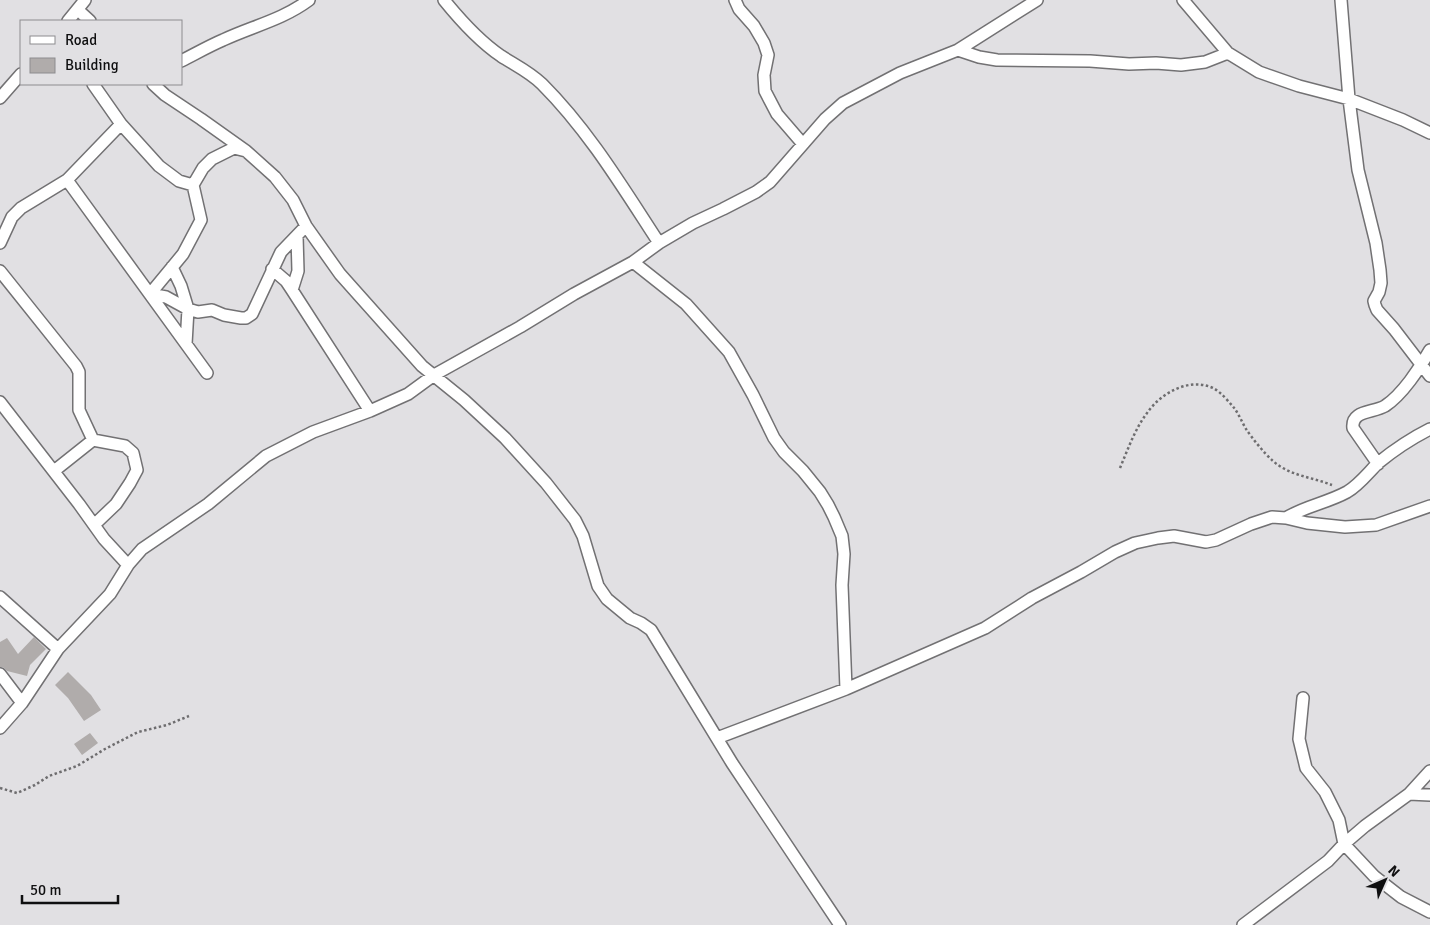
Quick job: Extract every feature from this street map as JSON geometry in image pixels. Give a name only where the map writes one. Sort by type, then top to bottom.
[{"type":"street","points":[[69,20],[86,0]]},
{"type":"street","points":[[182,60],[224,39],[286,14],[308,0]]},
{"type":"street","points":[[444,0],[466,26],[483,42],[540,81],[579,124],[659,244]]},
{"type":"street","points":[[735,0],[739,9],[754,26],[764,43],[768,56],[764,75],[765,91],[778,114],[802,143]]},
{"type":"street","points":[[0,728],[22,703],[58,648],[110,594],[128,565],[142,549],[208,504],[266,456],[312,432],[370,411],[408,394],[434,376],[574,294],[633,262],[693,223],[756,192],[770,182],[802,143],[843,103],[900,73],[958,50],[1037,0]]},
{"type":"street","points":[[1183,0],[1228,53],[1259,72],[1299,86],[1349,99],[1403,120],[1430,133]]},
{"type":"street","points":[[1341,0],[1349,99],[1358,170],[1376,243],[1380,270],[1381,283],[1374,301],[1377,310],[1430,376]]},
{"type":"street","points":[[78,10],[89,20]]},
{"type":"street","points":[[958,50],[979,57],[997,60],[1090,61],[1181,65],[1205,62],[1228,53]]},
{"type":"street","points":[[0,98],[17,83]]},
{"type":"street","points":[[93,85],[122,124],[159,166],[180,181],[193,185]]},
{"type":"street","points":[[155,85],[165,95],[246,151],[276,177],[293,200],[306,226],[340,274],[422,366],[464,400],[505,438],[546,483],[575,520],[583,536],[598,586],[607,599],[630,618],[651,630],[737,770],[840,925]]},
{"type":"street","points":[[0,243],[12,217],[20,208],[67,180],[122,124]]},
{"type":"street","points":[[150,294],[183,254],[201,220],[193,185],[202,168],[212,159],[234,148],[246,151]]},
{"type":"street","points":[[67,180],[104,234],[207,373]]},
{"type":"street","points":[[150,294],[166,297],[188,309],[198,312],[212,310],[224,315],[246,318],[252,314],[281,252],[306,226]]},
{"type":"street","points":[[292,290],[298,271],[297,236]]},
{"type":"street","points":[[633,262],[686,304],[729,352],[774,438],[820,492],[834,517],[842,536],[844,554],[842,585],[846,689]]},
{"type":"street","points":[[172,267],[181,286],[188,309],[186,344]]},
{"type":"street","points":[[272,269],[286,281],[370,411]]},
{"type":"street","points":[[0,271],[76,366],[78,372],[79,410],[93,440]]},
{"type":"street","points":[[1378,464],[1353,428],[1352,422],[1358,414],[1378,409],[1389,402],[1411,380],[1430,350]]},
{"type":"street","points":[[0,402],[104,539],[128,565]]},
{"type":"street","points":[[1286,518],[1300,510],[1329,501],[1348,491],[1398,448],[1430,429]]},
{"type":"street","points":[[54,471],[93,440],[125,446],[133,453],[137,470],[130,483],[116,504],[94,525]]},
{"type":"street","points":[[717,738],[846,689],[985,628],[1032,598],[1135,543],[1174,536],[1206,542],[1216,540],[1251,524],[1272,517],[1286,518],[1307,524],[1345,527],[1376,525],[1430,506]]},
{"type":"street","points":[[0,597],[58,648]]},
{"type":"street","points":[[0,674],[22,703]]},
{"type":"street","points":[[1303,698],[1299,739],[1306,768],[1325,792],[1340,820],[1344,844],[1374,876],[1401,897],[1430,912]]},
{"type":"street","points":[[1243,925],[1328,861],[1365,826],[1409,794],[1430,771]]},
{"type":"street","points":[[1409,794],[1430,795]]},
{"type":"path","points":[[1120,468],[1146,413],[1158,400],[1171,391],[1190,384],[1202,384],[1214,388],[1226,398],[1236,410],[1246,429],[1273,461],[1291,472],[1348,491]]},
{"type":"path","points":[[0,788],[17,792],[36,785],[49,776],[77,766],[138,732],[167,725],[189,716]]},
{"type":"building","points":[[34,637],[46,649],[30,665],[27,676],[7,671],[0,667],[0,642],[7,638],[18,654]]},
{"type":"building","points":[[68,672],[91,695],[101,710],[84,721],[68,698],[55,685]]},
{"type":"building","points":[[90,733],[98,743],[82,755],[74,744]]}]
